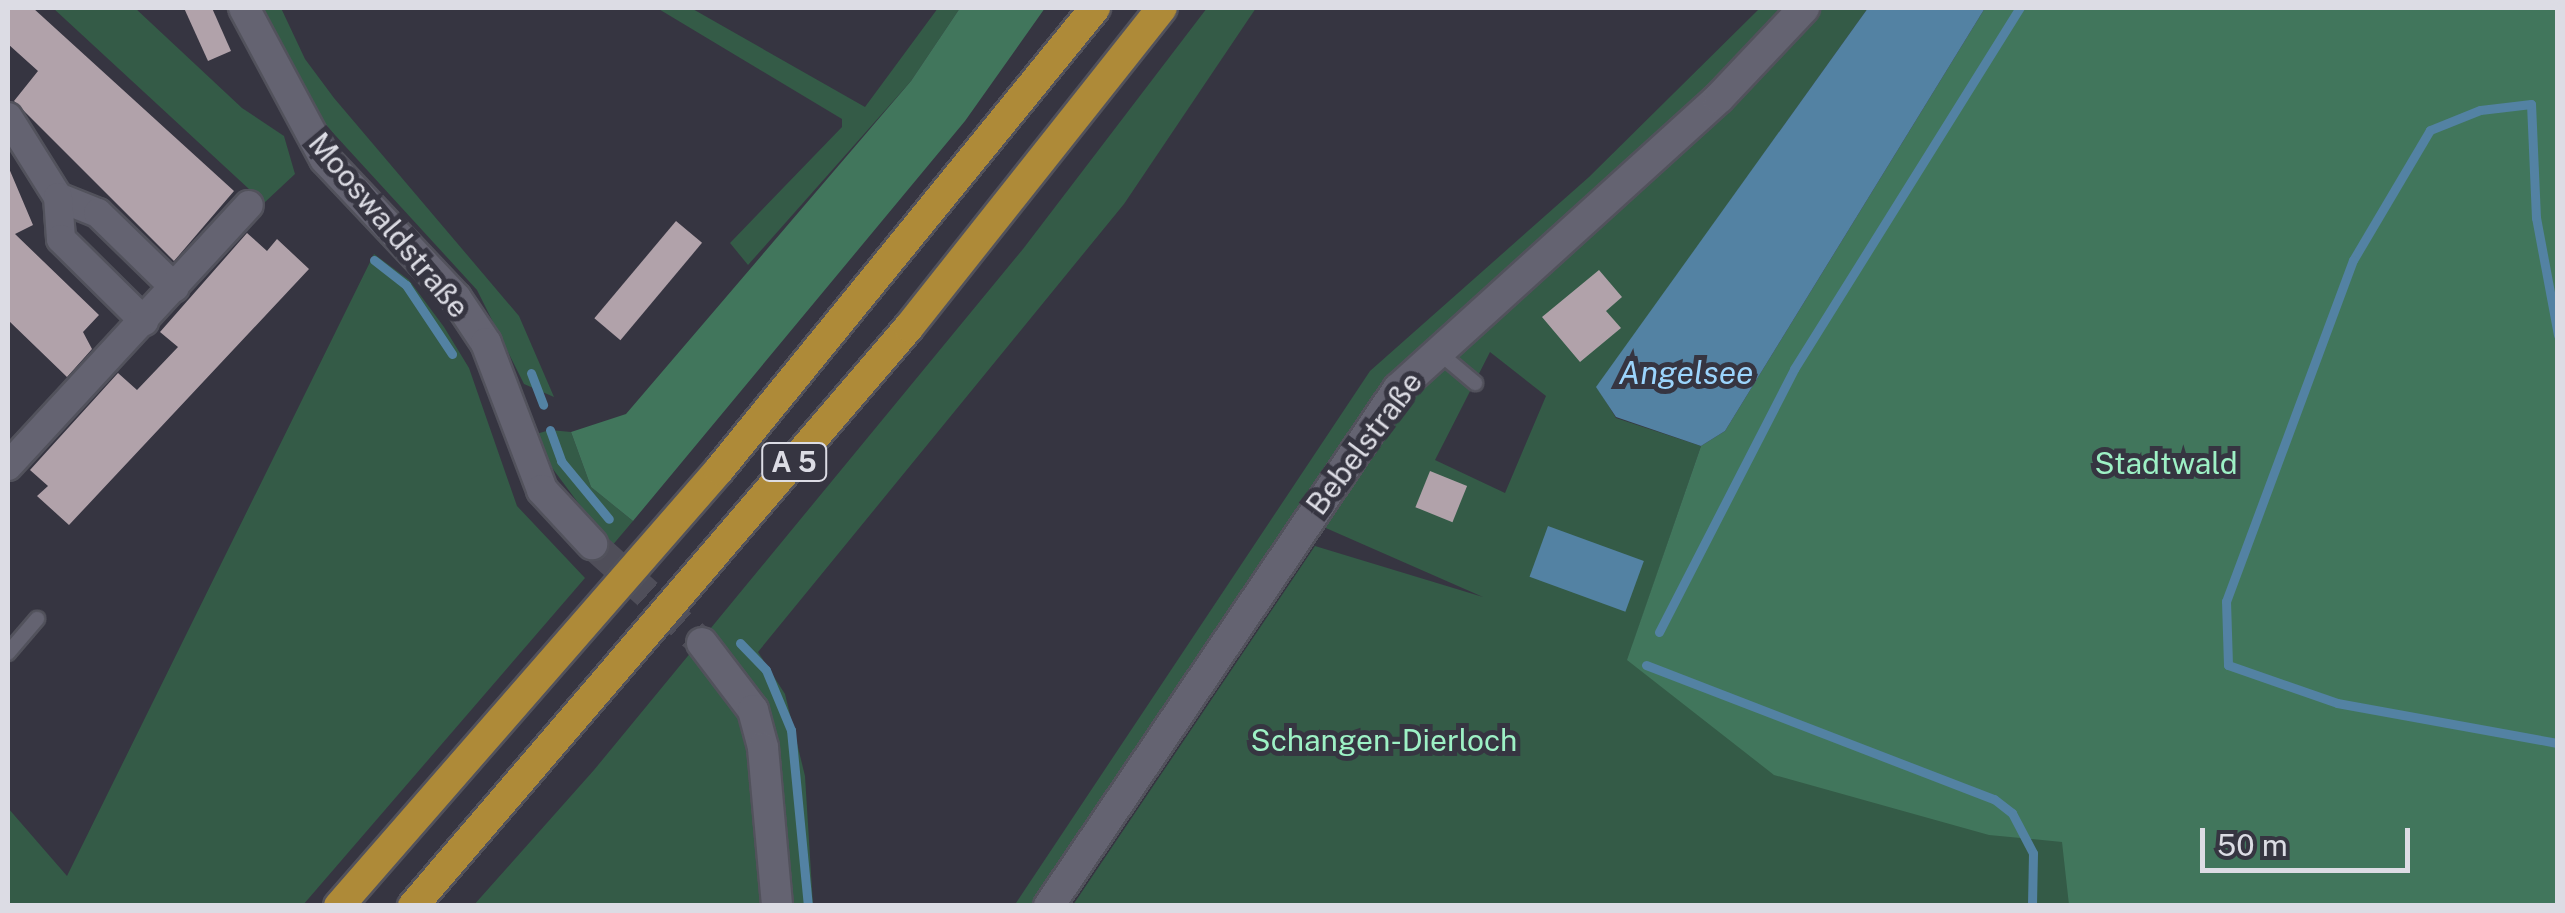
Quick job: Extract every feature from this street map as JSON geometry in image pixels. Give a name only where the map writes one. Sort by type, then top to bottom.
[{"type":"highway","points":[[1036,82],[1070,8]]},
{"type":"highway","name":"A 5","points":[[339,906],[718,470],[1095,8]]},
{"type":"highway","name":"A 5","points":[[413,906],[909,327],[1162,8]]},
{"type":"street","name":"Mooswaldstraße","points":[[244,8],[324,159],[447,287],[486,344],[542,490],[592,544]]},
{"type":"street","name":"Bebelstraße","points":[[1048,906],[1387,404],[1436,350],[1668,146],[1804,8]]},
{"type":"street","points":[[8,117],[58,197],[61,239],[144,321]]},
{"type":"street","points":[[58,197],[98,213],[175,288]]},
{"type":"street","points":[[8,466],[249,205]]},
{"type":"street","points":[[702,643],[753,710],[764,748],[777,906]]},
{"type":"lane","points":[[1436,350],[1475,382]]},
{"type":"lane","points":[[8,653],[37,620]]},
{"type":"green space","points":[[53,8],[135,8],[242,108],[284,136],[295,174],[264,203]]},
{"type":"green space","points":[[263,8],[281,8],[305,59],[334,98],[519,316],[554,397],[524,384],[477,290],[302,99]]},
{"type":"green space","points":[[657,8],[691,8],[865,107],[938,8],[960,8],[911,81],[748,265],[730,243],[842,127],[842,119]]},
{"type":"green space","points":[[960,8],[1045,8],[965,121],[633,521],[591,487],[571,432],[626,414],[911,81]]},
{"type":"green space","points":[[1207,8],[1256,8],[1124,204],[758,652],[785,694],[805,776],[813,905],[473,906],[594,770],[1023,249]]},
{"type":"green space","name":"Schangen-Dierloch","points":[[1760,8],[1868,8],[1597,387],[1616,418],[1701,446],[1633,644],[2080,806],[2073,905],[1073,905],[1315,546],[1483,597],[1319,525],[1067,905],[1014,906],[1370,371],[1589,177]],"holes":[[[1490,352],[1546,396],[1505,493],[1435,460]]]},
{"type":"green space","name":"Stadtwald","points":[[1985,8],[2557,8],[2557,905],[2069,905],[2062,842],[1989,835],[1774,775],[1627,660],[1701,446],[1725,431]]},
{"type":"green space","points":[[374,254],[409,280],[444,327],[469,368],[517,506],[585,578],[303,905],[8,905],[8,808],[67,876]]},
{"type":"green space","points":[[550,430],[571,432],[591,487],[633,521],[611,547],[538,449],[536,434]]},
{"type":"water","name":"Angelsee","points":[[1868,8],[1985,8],[1725,431],[1701,446],[1616,417],[1596,387]]},
{"type":"water","points":[[1548,526],[1644,561],[1625,612],[1530,577]]},
{"type":"building","points":[[8,8],[33,8],[234,191],[174,261],[14,101],[38,71],[8,44]]},
{"type":"building","points":[[184,8],[212,8],[231,51],[208,61]]},
{"type":"building","points":[[8,166],[33,225],[15,234],[99,315],[83,332],[92,349],[67,377],[8,320]]},
{"type":"building","points":[[676,221],[702,243],[620,340],[594,318]]},
{"type":"building","points":[[247,233],[267,251],[277,239],[309,269],[69,525],[37,496],[48,486],[30,470],[118,373],[137,390],[178,347],[160,332]]},
{"type":"building","points":[[1599,270],[1622,297],[1606,311],[1621,328],[1580,362],[1542,317]]},
{"type":"building","points":[[1430,471],[1467,486],[1452,522],[1415,507]]},
{"type":"waterway","points":[[1659,632],[1794,369],[2020,8]]},
{"type":"waterway","points":[[2558,335],[2536,218],[2531,104],[2480,110],[2430,130],[2353,260],[2226,601],[2228,665],[2337,703],[2558,743]]},
{"type":"waterway","points":[[374,260],[406,285],[452,354]]},
{"type":"waterway","points":[[531,373],[543,405]]},
{"type":"waterway","points":[[550,430],[561,461],[609,519]]},
{"type":"waterway","points":[[740,643],[766,670],[791,730],[808,906]]},
{"type":"waterway","points":[[1646,665],[1994,799],[2012,813],[2033,853],[2032,906]]},
{"type":"tunnel","points":[[592,544],[702,643]]}]
